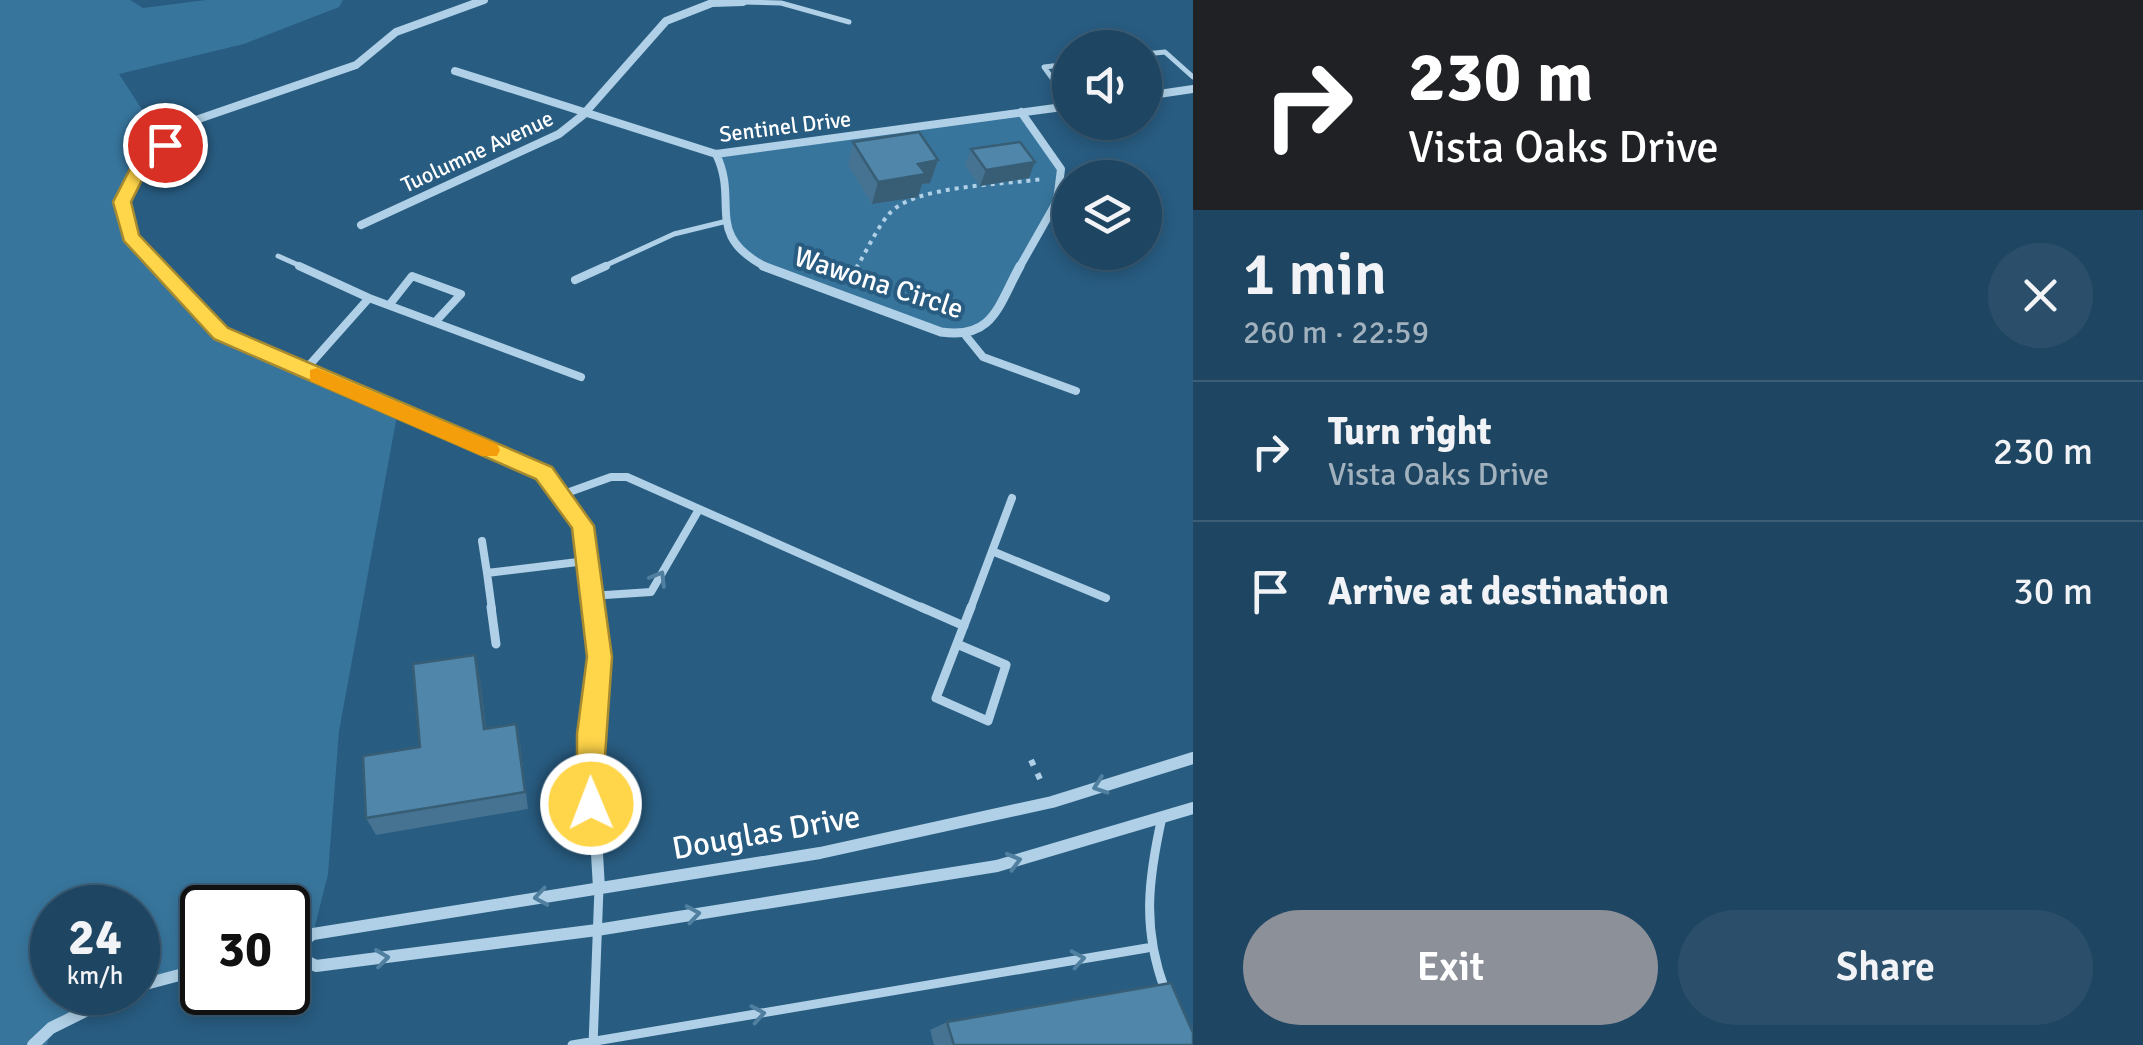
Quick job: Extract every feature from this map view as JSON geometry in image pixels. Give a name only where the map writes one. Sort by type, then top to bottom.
[{"type":"street","points":[[484,0],[396,32],[356,66],[187,123],[136,173],[122,202],[130,237],[221,334],[544,473],[583,526],[600,657],[590,734],[600,888]]},
{"type":"street","name":"Tuolumne Avenue","points":[[361,224],[559,134],[583,116],[666,21],[712,4],[743,2]]},
{"type":"street","name":"Sentinel Drive","points":[[455,71],[583,116],[716,154],[1052,107]]},
{"type":"street","points":[[1162,94],[1193,89]]},
{"type":"street","points":[[1020,112],[1055,160]]},
{"type":"street","points":[[716,154],[722,168],[722,222]]},
{"type":"street","name":"Wawona Circle","points":[[722,222],[742,255],[789,279],[940,332],[966,336],[988,323],[1052,210]]},
{"type":"street","name":"Douglas Drive","points":[[310,936],[820,853],[1052,802],[1193,758]]},
{"type":"street","points":[[310,963],[316,966],[597,930],[997,866],[1193,808]]},
{"type":"street","points":[[32,1045],[51,1028],[77,1015]]},
{"type":"lane","points":[[743,2],[782,3],[849,22]]},
{"type":"lane","points":[[1162,52],[1193,78]]},
{"type":"lane","points":[[575,280],[674,234],[722,222]]},
{"type":"lane","points":[[278,256],[369,298],[438,320],[581,377]]},
{"type":"lane","points":[[390,304],[412,276],[460,294],[438,320]]},
{"type":"lane","points":[[305,370],[369,298]]},
{"type":"lane","points":[[966,336],[983,357],[1076,391]]},
{"type":"lane","points":[[561,495],[611,477],[627,477],[964,626]]},
{"type":"lane","points":[[957,644],[1006,665],[988,720],[936,698],[1012,498]]},
{"type":"lane","points":[[590,596],[651,592],[698,511]]},
{"type":"lane","points":[[482,541],[496,644]]},
{"type":"lane","points":[[992,551],[1106,598]]},
{"type":"lane","points":[[487,573],[586,561]]},
{"type":"lane","points":[[1162,817],[1144,920],[1147,948],[1168,996]]},
{"type":"lane","points":[[593,1044],[600,888]]},
{"type":"lane","points":[[572,1045],[1147,948]]},
{"type":"path","points":[[838,296],[891,211],[929,190],[973,190],[1052,177]]},
{"type":"path","points":[[1031,760],[1040,779]]},
{"type":"shaded area","points":[[0,0],[130,0],[143,8],[206,0],[343,0],[339,7],[244,44],[119,74],[165,145],[136,173],[122,202],[131,237],[221,333],[398,410],[339,731],[328,874],[313,934],[310,936],[310,885],[180,885],[180,975],[160,980],[160,885],[30,885],[30,1015],[78,1015],[51,1028],[47,1045],[0,1045]]},
{"type":"shaded area","points":[[1021,112],[1055,160],[1052,210],[988,323],[966,336],[789,279],[741,255],[723,222],[722,168],[716,154]]},
{"type":"building","points":[[919,132],[938,160],[918,164],[926,174],[878,182],[853,142]]},
{"type":"building","points":[[1020,142],[1035,162],[986,170],[971,149]]},
{"type":"building","points":[[475,655],[484,729],[516,724],[525,792],[366,818],[363,756],[420,747],[413,664]]},
{"type":"building","points":[[1171,983],[1193,1033],[1193,1045],[954,1045],[947,1022]]},
{"type":"slow traffic","points":[[317,375],[490,450]]},
{"type":"route","points":[[165,145],[136,173],[122,202],[130,237],[221,334],[544,473],[583,526],[600,657],[590,734],[591,804]]}]
